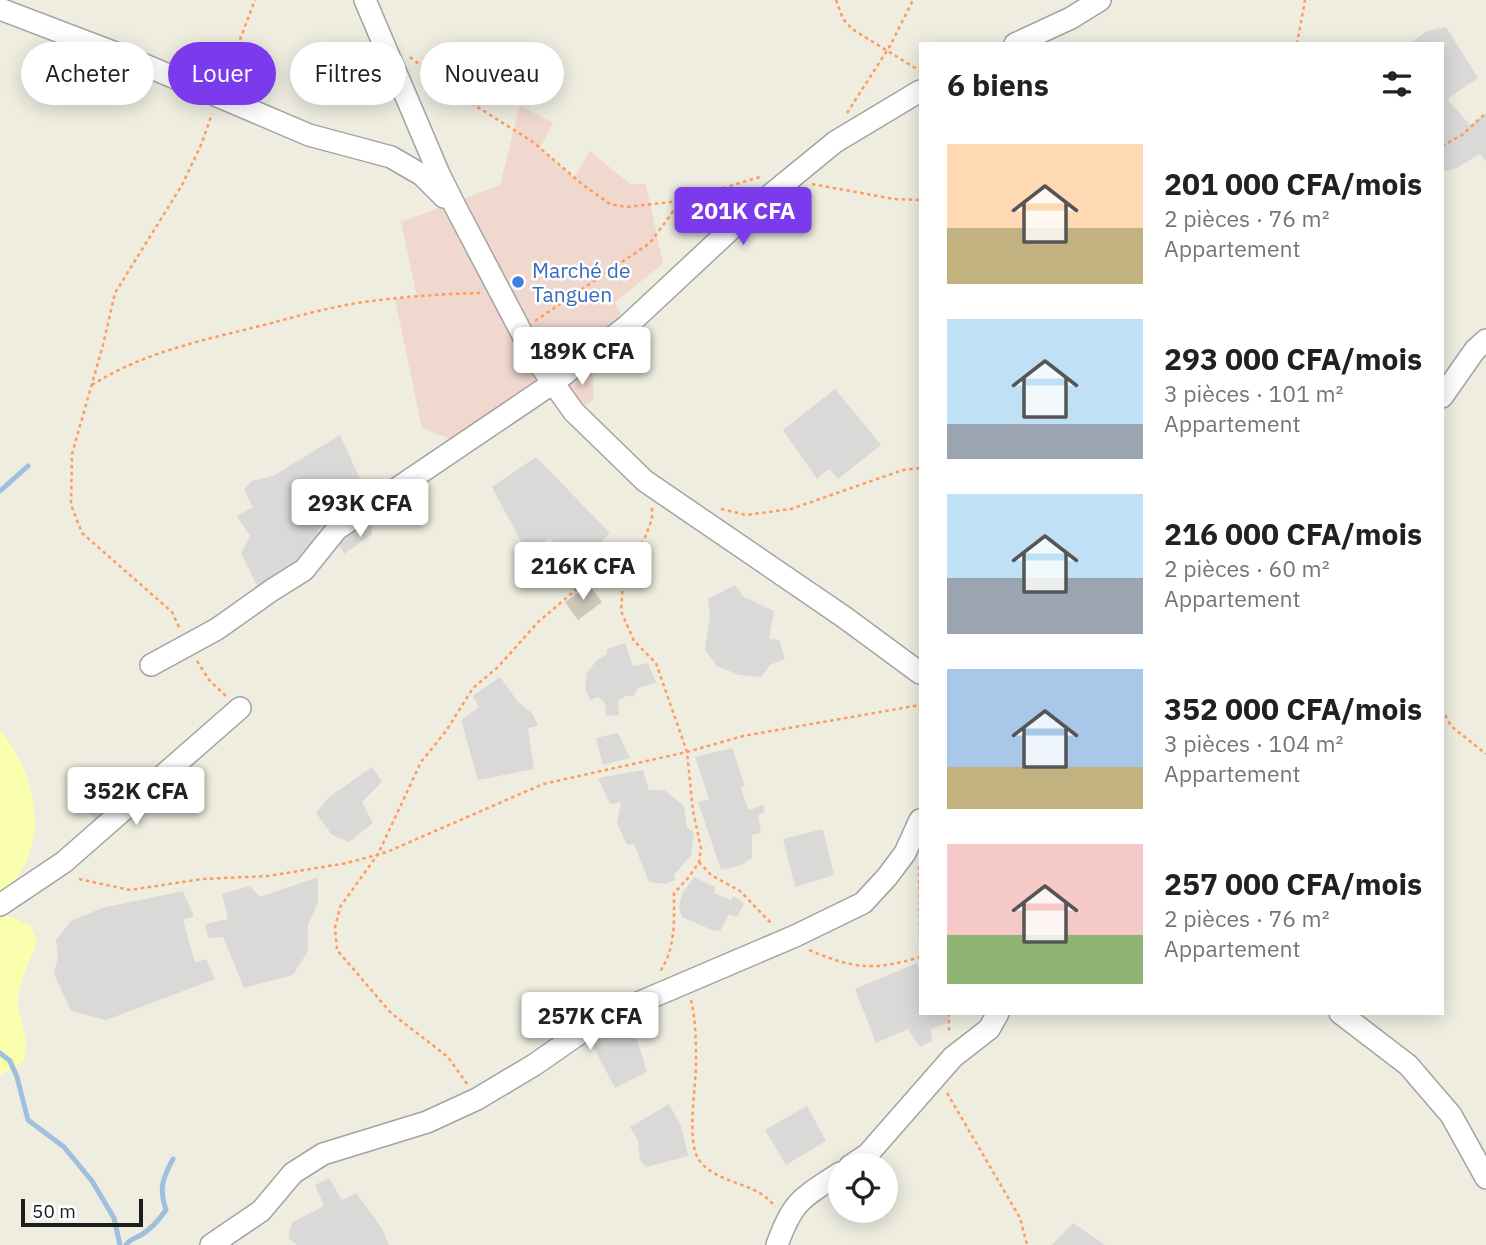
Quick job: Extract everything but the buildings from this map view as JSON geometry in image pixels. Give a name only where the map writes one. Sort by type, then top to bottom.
[{"type":"street","points":[[365,0],[456,208],[536,358],[574,412],[645,481],[844,617],[919,672]]},
{"type":"street","points":[[1018,42],[1071,18],[1100,0]]},
{"type":"street","points":[[0,9],[168,75]]},
{"type":"street","points":[[151,665],[217,629],[304,570],[337,529],[553,383],[627,326],[746,215],[777,178],[919,92]]},
{"type":"street","points":[[237,105],[309,135],[391,157],[422,175],[456,208]]},
{"type":"street","points":[[1444,394],[1475,350],[1486,340]]},
{"type":"street","points":[[0,905],[64,862],[240,708]]},
{"type":"street","points":[[211,1245],[261,1211],[293,1173],[323,1154],[427,1122],[477,1099],[534,1065],[583,1031],[638,1003],[795,936],[863,903],[905,853],[919,822]]},
{"type":"street","points":[[868,1153],[946,1065],[989,1029],[997,1015]]},
{"type":"street","points":[[1343,1015],[1408,1065],[1451,1115],[1486,1178]]},
{"type":"street","points":[[780,1237],[786,1218],[804,1195],[828,1180]]},
{"type":"path","points":[[239,42],[255,0]]},
{"type":"path","points":[[836,0],[843,19],[852,29],[919,70]]},
{"type":"path","points":[[835,142],[841,123],[887,50],[913,0]]},
{"type":"path","points":[[1297,42],[1305,0]]},
{"type":"path","points":[[379,34],[457,94],[533,142],[583,185],[610,204],[626,206],[680,201],[736,185],[777,178],[894,199],[919,200]]},
{"type":"path","points":[[215,105],[201,145],[182,184],[115,293],[72,454],[71,505],[82,533],[172,612],[187,644],[209,680],[240,708]]},
{"type":"path","points":[[1444,145],[1462,135],[1486,113]]},
{"type":"path","points":[[736,185],[777,178]]},
{"type":"path","points":[[521,331],[650,243],[680,201]]},
{"type":"path","points":[[92,385],[130,364],[194,342],[343,306],[447,294],[501,293]]},
{"type":"path","points":[[712,503],[722,509],[746,515],[791,509],[903,470],[919,468]]},
{"type":"path","points":[[645,481],[653,503],[652,519],[644,540],[624,567],[621,611],[634,642],[656,663],[687,752],[693,811],[701,848],[699,862],[690,877],[674,893],[674,936],[666,964],[659,974]]},
{"type":"path","points":[[477,1099],[449,1057],[391,1013],[337,950],[335,928],[340,906],[378,854],[421,762],[446,731],[473,688],[498,667],[538,622],[584,582],[602,573],[624,567]]},
{"type":"path","points":[[79,879],[130,890],[202,879],[268,876],[347,863],[378,854],[543,783],[687,752],[743,736],[919,705]]},
{"type":"path","points":[[1444,713],[1451,726],[1486,754]]},
{"type":"path","points":[[666,964],[669,975],[691,999],[695,1014],[693,1143],[698,1159],[713,1172],[759,1191],[774,1204],[780,1237]]},
{"type":"path","points":[[949,1015],[944,1086],[948,1098],[1020,1218],[1027,1245]]},
{"type":"shaded area","points":[[1446,27],[1478,78],[1447,99],[1470,125],[1486,113],[1486,161],[1480,154],[1457,168],[1444,171],[1444,42],[1412,42],[1427,31]]},
{"type":"shaded area","points":[[520,105],[553,123],[540,148],[574,178],[590,151],[630,184],[646,184],[663,264],[615,302],[627,326],[591,353],[594,400],[574,412],[553,383],[463,444],[422,428],[395,299],[417,297],[401,222],[500,185]]},
{"type":"shaded area","points":[[835,389],[881,445],[838,479],[829,469],[817,479],[783,430]]},
{"type":"shaded area","points":[[340,435],[372,505],[372,534],[344,554],[326,522],[318,528],[314,548],[306,551],[304,570],[257,586],[241,553],[250,536],[237,516],[253,507],[244,490],[252,481],[273,476]]},
{"type":"shaded area","points":[[536,457],[610,533],[593,551],[598,560],[585,574],[550,538],[527,553],[492,487]]},
{"type":"shaded area","points":[[735,585],[744,597],[774,611],[769,639],[779,640],[785,659],[770,665],[761,677],[739,675],[717,666],[705,650],[710,616],[708,599]]},
{"type":"shaded area","points":[[625,643],[633,666],[648,663],[656,683],[638,688],[633,697],[627,695],[618,701],[619,715],[606,716],[605,703],[598,697],[590,700],[585,688],[587,673],[596,661],[607,654],[607,649]]},
{"type":"shaded area","points":[[500,677],[519,703],[533,714],[538,726],[528,728],[534,769],[478,780],[461,720],[479,707],[473,696]]},
{"type":"shaded area","points":[[618,733],[630,758],[603,765],[596,738]]},
{"type":"shaded area","points":[[732,748],[745,786],[741,788],[748,810],[763,805],[765,812],[758,815],[761,833],[752,835],[752,858],[741,865],[721,870],[698,802],[709,799],[695,757]]},
{"type":"shaded area","points":[[372,767],[382,782],[362,802],[373,823],[349,842],[332,835],[316,813],[328,798]]},
{"type":"shaded area","points":[[643,770],[649,790],[664,790],[684,806],[687,828],[694,832],[691,855],[674,875],[675,880],[666,884],[649,882],[634,844],[627,845],[617,823],[621,802],[610,804],[598,778]]},
{"type":"shaded area","points":[[96,774],[121,798],[96,820],[71,797]]},
{"type":"shaded area","points":[[823,829],[834,875],[795,887],[783,839]]},
{"type":"shaded area","points":[[318,877],[318,902],[308,925],[308,951],[293,975],[244,988],[223,937],[208,938],[205,924],[228,919],[222,894],[250,886],[260,897]]},
{"type":"shaded area","points":[[694,877],[715,887],[714,893],[731,900],[734,896],[744,904],[737,917],[729,914],[720,931],[682,917],[679,908],[682,894]]},
{"type":"shaded area","points":[[183,891],[194,916],[183,920],[195,962],[206,959],[215,979],[106,1020],[71,1011],[54,974],[58,956],[56,940],[71,921],[102,908]]},
{"type":"shaded area","points":[[917,963],[919,1015],[949,1015],[950,1022],[931,1029],[932,1041],[920,1047],[908,1029],[876,1043],[855,989]]},
{"type":"shaded area","points":[[631,1020],[647,1072],[615,1088],[590,1040],[614,1030],[612,1025]]},
{"type":"shaded area","points":[[669,1104],[681,1126],[688,1156],[646,1167],[640,1160],[638,1141],[630,1127]]},
{"type":"shaded area","points":[[807,1106],[826,1141],[786,1165],[765,1130]]},
{"type":"shaded area","points":[[329,1178],[342,1200],[356,1193],[381,1227],[389,1245],[297,1245],[289,1238],[293,1222],[324,1206],[315,1185]]},
{"type":"shaded area","points":[[1073,1223],[1105,1245],[1052,1245]]},
{"type":"sand","points":[[0,730],[11,744],[27,777],[32,795],[34,831],[31,849],[21,871],[0,902]]},
{"type":"sand","points":[[0,902],[2,913],[31,926],[37,941],[18,999],[26,1039],[24,1061],[0,1075]]},
{"type":"waterway","points":[[0,491],[28,466]]},
{"type":"waterway","points":[[0,1053],[10,1061],[17,1077],[28,1120],[64,1147],[92,1181],[114,1218],[120,1245]]},
{"type":"waterway","points":[[126,1245],[158,1221],[166,1210],[163,1184],[173,1159]]},
{"type":"place","name":"Marché de Tanguen","points":[[518,282]]}]
